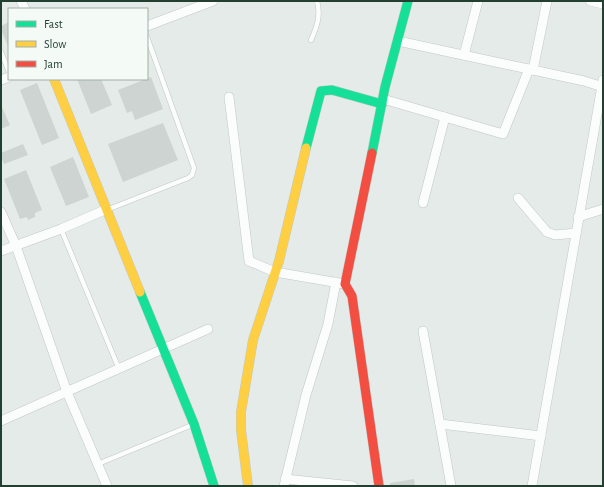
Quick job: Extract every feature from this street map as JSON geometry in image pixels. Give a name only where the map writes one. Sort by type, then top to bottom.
[{"type":"street","points":[[148,26],[213,1]]},
{"type":"street","points":[[353,486],[284,483],[306,395],[341,283],[382,101],[408,1]]},
{"type":"street","points":[[464,55],[478,1]]},
{"type":"street","points":[[248,486],[241,430],[241,412],[254,340],[275,272],[321,91],[332,90],[382,101],[503,134],[531,70],[547,1]]},
{"type":"street","points":[[590,1],[603,4]]},
{"type":"street","points":[[398,41],[602,84],[532,486]]},
{"type":"street","points":[[54,80],[194,424],[214,486]]},
{"type":"street","points":[[229,97],[249,261],[275,272],[341,283],[352,296],[379,486]]},
{"type":"street","points":[[423,203],[445,117]]},
{"type":"street","points":[[518,198],[546,232],[554,235],[576,233]]},
{"type":"street","points":[[1,251],[107,210]]},
{"type":"street","points":[[578,218],[603,210]]},
{"type":"street","points":[[1,212],[16,246],[67,392],[107,486]]},
{"type":"street","points":[[1,421],[208,329]]},
{"type":"street","points":[[423,331],[451,486]]},
{"type":"street","points":[[440,424],[541,436]]},
{"type":"lane","points":[[312,40],[317,28],[318,19],[319,9],[316,1]]},
{"type":"lane","points":[[107,210],[188,178],[192,175],[194,168],[148,40]]},
{"type":"lane","points":[[1,52],[8,70]]},
{"type":"lane","points":[[61,229],[119,369]]},
{"type":"lane","points":[[97,465],[194,424]]},
{"type":"building","points":[[8,22],[8,46],[1,30],[1,26]]},
{"type":"building","points":[[151,77],[163,109],[135,120],[132,111],[127,113],[118,90],[143,80],[148,80],[148,78]]},
{"type":"building","points":[[77,80],[101,80],[112,105],[91,114]]},
{"type":"building","points":[[37,83],[59,138],[42,145],[20,90]]},
{"type":"building","points":[[1,105],[10,125],[1,129]]},
{"type":"building","points":[[163,123],[178,160],[123,182],[108,144]]},
{"type":"building","points":[[23,144],[28,155],[4,164],[1,153]]},
{"type":"building","points":[[73,157],[89,197],[66,206],[50,167]]},
{"type":"building","points":[[26,170],[42,210],[35,213],[35,217],[28,220],[27,217],[20,219],[4,179]]},
{"type":"building","points":[[414,479],[415,486],[390,486],[390,483]]},
{"type":"traffic: fast","points":[[372,153],[385,87],[408,1]]},
{"type":"traffic: fast","points":[[306,148],[321,91],[332,90],[382,104]]},
{"type":"traffic: fast","points":[[140,292],[194,424],[214,486]]},
{"type":"traffic: slow","points":[[54,80],[140,292]]},
{"type":"traffic: slow","points":[[248,486],[241,430],[241,412],[253,340],[279,261],[306,148]]},
{"type":"traffic: jam","points":[[372,153],[345,284],[352,296],[379,486]]}]
